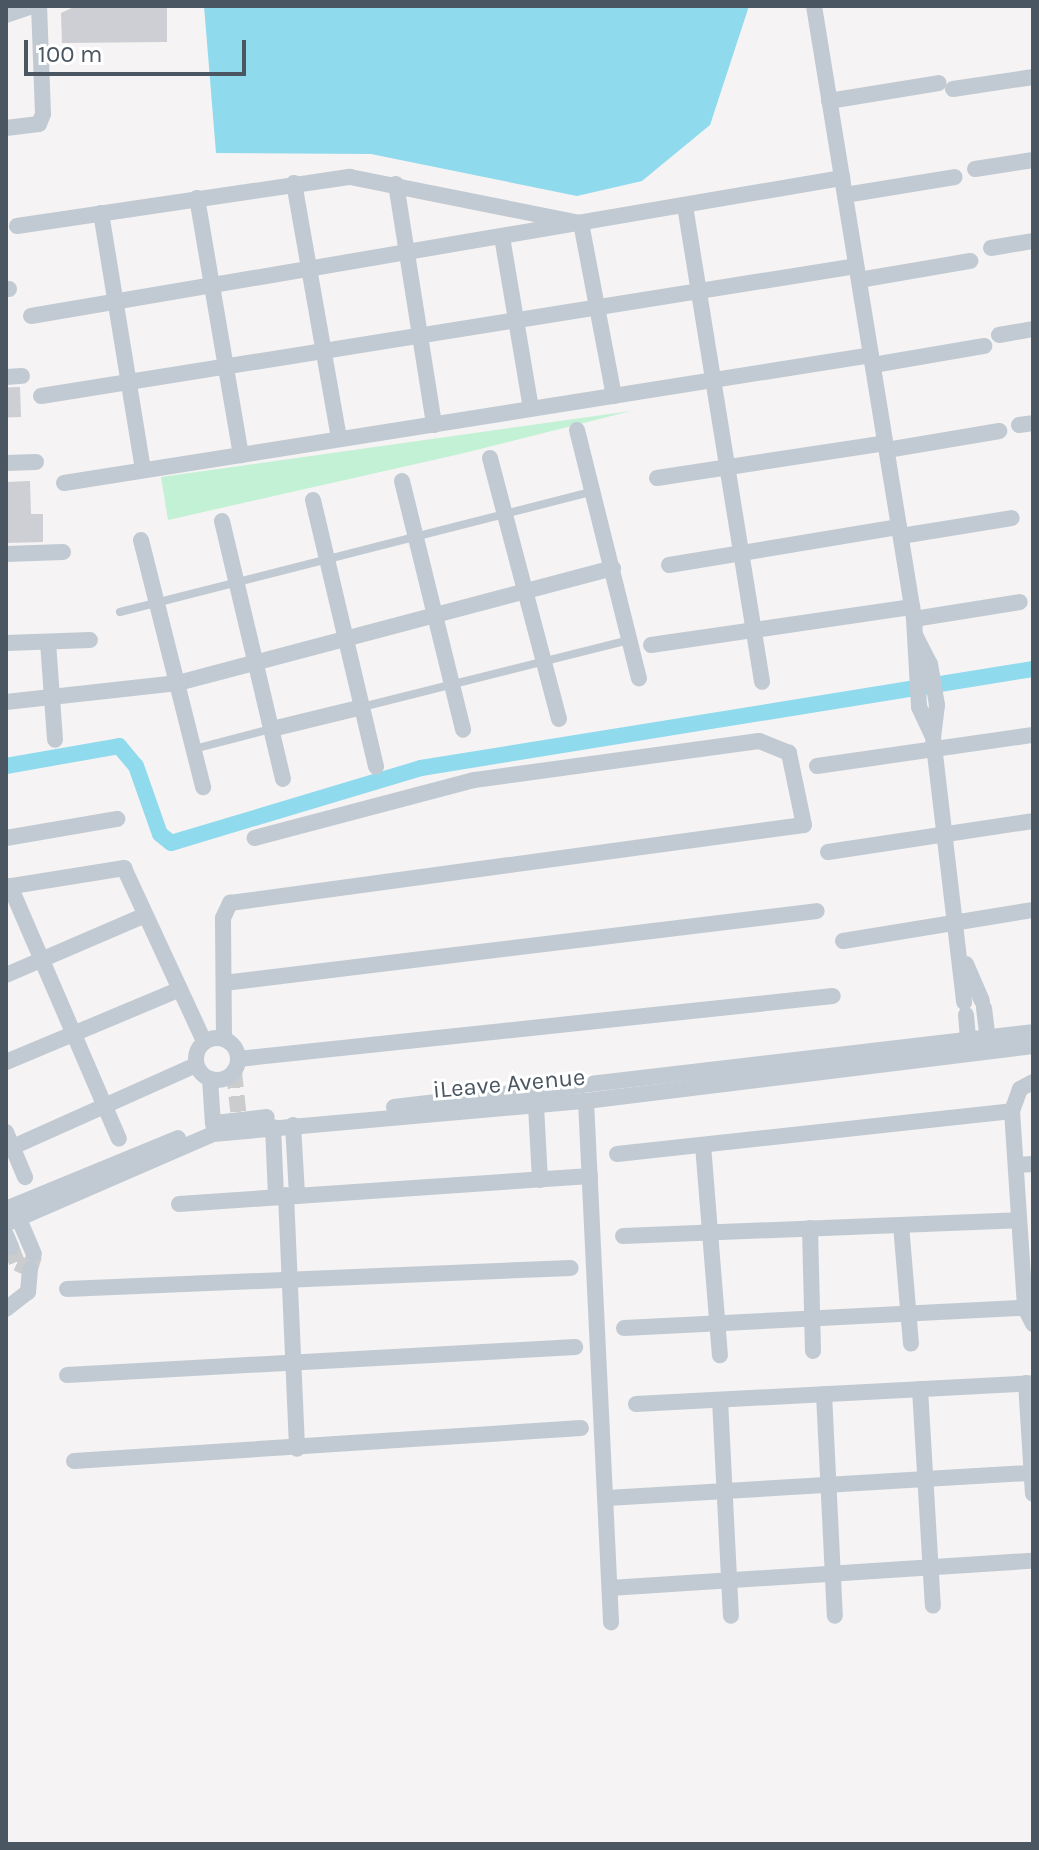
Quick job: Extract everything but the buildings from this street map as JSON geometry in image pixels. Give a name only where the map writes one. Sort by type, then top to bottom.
[{"type":"street","points":[[6,15],[32,6]]},
{"type":"street","points":[[6,128],[39,124],[43,114],[39,6]]},
{"type":"street","points":[[814,6],[934,743],[965,962],[969,1047]]},
{"type":"street","points":[[829,101],[1033,77]]},
{"type":"street","points":[[975,169],[1033,160]]},
{"type":"street","points":[[17,226],[350,177],[581,223]]},
{"type":"street","points":[[845,195],[955,177]]},
{"type":"street","points":[[31,316],[842,178]]},
{"type":"street","points":[[294,183],[339,439]]},
{"type":"street","points":[[396,184],[434,425]]},
{"type":"street","points":[[197,198],[241,455]]},
{"type":"street","points":[[685,206],[762,682]]},
{"type":"street","points":[[101,213],[143,470]]},
{"type":"street","points":[[581,223],[614,396]]},
{"type":"street","points":[[502,237],[531,409]]},
{"type":"street","points":[[991,248],[1033,241]]},
{"type":"street","points":[[41,396],[699,291],[970,261]]},
{"type":"street","points":[[999,335],[1033,329]]},
{"type":"street","points":[[64,483],[714,380],[984,346]]},
{"type":"street","points":[[577,430],[639,678]]},
{"type":"street","points":[[657,478],[999,431]]},
{"type":"street","points":[[490,458],[559,719]]},
{"type":"street","points":[[6,463],[36,462]]},
{"type":"street","points":[[402,481],[463,730]]},
{"type":"street","points":[[313,500],[376,767]]},
{"type":"street","points":[[669,565],[1012,518]]},
{"type":"street","points":[[222,521],[283,779]]},
{"type":"street","points":[[141,540],[203,787]]},
{"type":"street","points":[[6,554],[63,552]]},
{"type":"street","points":[[6,702],[53,701],[178,683],[613,568]]},
{"type":"street","points":[[651,645],[754,630],[1020,602]]},
{"type":"street","points":[[6,643],[90,640]]},
{"type":"street","points":[[48,642],[55,740]]},
{"type":"street","points":[[272,729],[362,707]]},
{"type":"street","points":[[817,766],[934,743],[1033,735]]},
{"type":"street","points":[[238,1059],[224,1039],[224,910],[245,899],[804,825],[789,753],[759,741],[474,780],[255,838]]},
{"type":"street","points":[[6,838],[117,819]]},
{"type":"street","points":[[828,852],[1033,821]]},
{"type":"street","points":[[25,1177],[8,1143],[104,1107],[196,1065],[204,1041],[143,916],[124,868],[8,886],[74,1034],[104,1107],[119,1139]]},
{"type":"street","points":[[843,941],[1033,910]]},
{"type":"street","points":[[224,983],[817,911]]},
{"type":"street","points":[[6,975],[143,916]]},
{"type":"street","points":[[965,962],[983,1004],[989,1044]]},
{"type":"street","points":[[6,1062],[178,990]]},
{"type":"street","points":[[238,1059],[833,996]]},
{"type":"street","name":"iLeave Avenue","points":[[10,1217],[213,1134],[586,1101],[989,1044],[1033,1032]]},
{"type":"street","points":[[204,1041],[224,1039]]},
{"type":"street","name":"iLeave Avenue","points":[[989,1044],[1033,1046]]},
{"type":"street","name":"iLeave Avenue","points":[[10,1217],[213,1124],[513,1098],[969,1047]]},
{"type":"street","points":[[210,1079],[229,1076],[238,1059]]},
{"type":"street","points":[[196,1065],[210,1079],[213,1124]]},
{"type":"street","points":[[1033,1082],[1020,1089],[1012,1111],[1024,1165],[1018,1220],[1026,1247],[1025,1308],[1033,1324]]},
{"type":"street","points":[[586,1101],[611,1622]]},
{"type":"street","points":[[536,1106],[540,1180]]},
{"type":"street","points":[[617,1154],[1012,1111]]},
{"type":"street","points":[[293,1125],[287,1195],[297,1449]]},
{"type":"street","points":[[273,1127],[287,1195]]},
{"type":"street","points":[[703,1145],[713,1232],[720,1355]]},
{"type":"street","points":[[179,1204],[590,1176]]},
{"type":"street","points":[[6,1309],[28,1292],[32,1262],[10,1217]]},
{"type":"street","points":[[623,1236],[1018,1220]]},
{"type":"street","points":[[901,1225],[911,1344]]},
{"type":"street","points":[[810,1228],[813,1351]]},
{"type":"street","points":[[67,1289],[571,1268]]},
{"type":"street","points":[[624,1328],[1025,1308]]},
{"type":"street","points":[[67,1375],[575,1347]]},
{"type":"street","points":[[636,1404],[1029,1383],[1033,1494]]},
{"type":"street","points":[[920,1389],[933,1606]]},
{"type":"street","points":[[824,1394],[835,1616]]},
{"type":"street","points":[[720,1400],[731,1616]]},
{"type":"street","points":[[74,1461],[297,1449],[581,1428]]},
{"type":"street","points":[[607,1498],[1032,1473]]},
{"type":"street","points":[[610,1588],[1033,1561]]},
{"type":"lane","points":[[120,612],[326,556],[593,492]]},
{"type":"lane","points":[[362,707],[544,665],[630,640]]},
{"type":"lane","points":[[194,749],[272,729]]},
{"type":"green space","points":[[631,411],[460,454],[168,520],[161,477]]},
{"type":"water","points":[[204,6],[749,6],[710,125],[642,181],[577,196],[371,154],[216,153]]},
{"type":"waterway","points":[[6,766],[119,746],[136,766],[160,834],[171,843],[421,768],[1033,669]]},
{"type":"tunnel","points":[[234,1072],[239,1119]]},
{"type":"tunnel","points":[[11,1247],[17,1263],[30,1269],[34,1256]]}]
